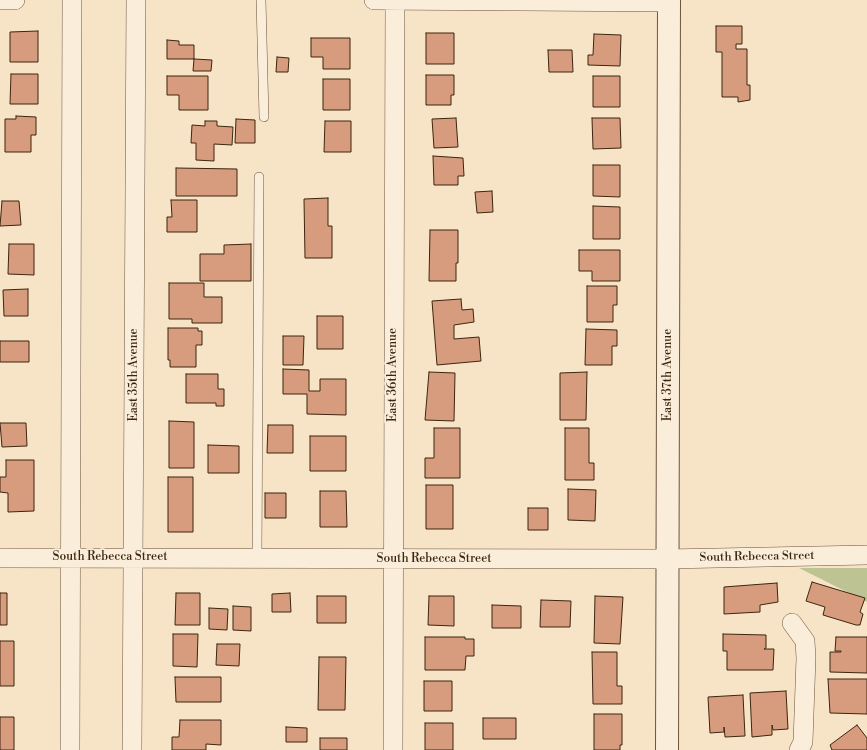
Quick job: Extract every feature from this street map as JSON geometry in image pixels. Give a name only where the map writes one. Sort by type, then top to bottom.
[{"type":"street","points":[[0,0],[16,0]]},
{"type":"street","points":[[70,750],[72,0]]},
{"type":"street","name":"East 35th Avenue","points":[[132,750],[136,0]]},
{"type":"street","points":[[374,0],[669,1]]},
{"type":"street","name":"East 36th Avenue","points":[[393,750],[395,0]]},
{"type":"street","name":"East 37th Avenue","points":[[667,750],[669,1]]},
{"type":"street","name":"South Rebecca Street","points":[[0,558],[667,559],[867,555]]},
{"type":"street","points":[[792,623],[805,640],[806,658],[803,742],[799,750]]},
{"type":"lane","points":[[261,0],[264,117]]},
{"type":"lane","points":[[257,558],[259,177]]},
{"type":"green space","points":[[799,568],[867,568],[867,602]]},
{"type":"building","points":[[716,26],[742,26],[742,44],[736,44],[736,49],[747,49],[747,85],[750,85],[750,100],[738,102],[738,97],[722,97],[722,52],[716,52]]},
{"type":"building","points":[[38,31],[38,62],[10,62],[10,32]]},
{"type":"building","points":[[426,33],[454,33],[454,64],[426,64]]},
{"type":"building","points":[[594,34],[621,35],[620,66],[588,65],[588,55],[593,55]]},
{"type":"building","points":[[311,38],[350,38],[350,69],[323,69],[323,57],[311,57]]},
{"type":"building","points":[[167,40],[179,41],[179,45],[194,45],[194,59],[167,59]]},
{"type":"building","points":[[548,50],[572,50],[573,72],[549,72]]},
{"type":"building","points":[[277,57],[289,58],[288,72],[276,72]]},
{"type":"building","points":[[194,59],[212,60],[211,71],[193,71]]},
{"type":"building","points":[[11,74],[38,74],[38,104],[10,104]]},
{"type":"building","points":[[426,75],[454,75],[454,95],[451,95],[451,105],[426,105]]},
{"type":"building","points":[[167,76],[208,76],[208,110],[179,110],[179,95],[167,95]]},
{"type":"building","points":[[593,76],[620,76],[620,107],[593,107]]},
{"type":"building","points":[[323,79],[350,79],[350,110],[323,110]]},
{"type":"building","points":[[16,116],[36,117],[36,135],[31,135],[31,152],[5,152],[5,119],[16,119]]},
{"type":"building","points":[[456,118],[458,147],[434,148],[432,119]]},
{"type":"building","points":[[592,118],[620,118],[621,148],[593,149]]},
{"type":"building","points":[[236,119],[255,120],[255,143],[235,143]]},
{"type":"building","points":[[205,121],[217,121],[217,126],[233,127],[232,145],[214,144],[214,161],[196,160],[196,143],[191,143],[192,125],[205,126]]},
{"type":"building","points":[[325,121],[351,121],[351,152],[324,152]]},
{"type":"building","points":[[433,156],[463,158],[464,176],[458,176],[458,185],[434,185]]},
{"type":"building","points":[[593,165],[620,165],[620,197],[593,196]]},
{"type":"building","points":[[176,168],[237,169],[237,196],[176,196]]},
{"type":"building","points":[[492,191],[493,212],[477,213],[475,192]]},
{"type":"building","points":[[328,198],[328,226],[332,226],[332,258],[305,258],[304,199]]},
{"type":"building","points":[[171,200],[197,200],[197,232],[167,232],[167,217],[172,217]]},
{"type":"building","points":[[2,201],[19,201],[21,225],[0,226]]},
{"type":"building","points":[[593,206],[620,207],[620,239],[593,239]]},
{"type":"building","points":[[430,230],[458,230],[458,263],[456,263],[456,281],[429,281]]},
{"type":"building","points":[[9,244],[34,244],[34,275],[8,274]]},
{"type":"building","points":[[251,244],[251,281],[200,281],[200,254],[224,254],[224,245]]},
{"type":"building","points":[[579,250],[620,250],[620,281],[592,281],[592,271],[579,271]]},
{"type":"building","points":[[169,283],[204,283],[204,297],[222,297],[222,323],[192,323],[192,319],[169,319]]},
{"type":"building","points":[[587,286],[617,286],[617,305],[613,305],[613,322],[587,322]]},
{"type":"building","points":[[28,289],[28,316],[4,316],[3,290]]},
{"type":"building","points":[[461,299],[462,310],[473,309],[474,322],[454,325],[454,339],[479,337],[481,361],[437,365],[432,301]]},
{"type":"building","points":[[317,316],[343,316],[343,349],[317,349]]},
{"type":"building","points":[[168,328],[198,328],[198,331],[202,331],[202,345],[196,345],[196,367],[170,367],[170,360],[168,360]]},
{"type":"building","points":[[586,329],[617,330],[617,346],[612,346],[612,365],[585,365]]},
{"type":"building","points":[[283,336],[304,336],[303,365],[283,365]]},
{"type":"building","points":[[0,341],[29,341],[29,362],[0,362]]},
{"type":"building","points":[[283,369],[309,370],[309,391],[320,391],[320,379],[346,379],[346,415],[307,414],[307,394],[283,394]]},
{"type":"building","points":[[429,372],[455,373],[454,421],[425,420]]},
{"type":"building","points":[[587,372],[586,420],[560,420],[560,373]]},
{"type":"building","points":[[186,374],[218,374],[218,389],[224,389],[224,406],[216,406],[216,403],[186,403]]},
{"type":"building","points":[[169,421],[194,422],[194,468],[169,468]]},
{"type":"building","points":[[0,423],[26,423],[27,446],[2,447]]},
{"type":"building","points":[[268,425],[293,425],[293,453],[267,453]]},
{"type":"building","points":[[434,428],[460,428],[460,478],[425,478],[425,458],[434,458]]},
{"type":"building","points":[[565,428],[589,428],[589,463],[594,463],[594,480],[565,480]]},
{"type":"building","points":[[310,436],[346,436],[346,471],[310,471]]},
{"type":"building","points":[[208,445],[239,446],[239,473],[208,473]]},
{"type":"building","points":[[6,460],[34,460],[34,511],[8,512],[8,493],[0,492],[0,477],[6,477]]},
{"type":"building","points":[[168,477],[193,477],[193,532],[168,532]]},
{"type":"building","points":[[426,485],[453,485],[453,529],[426,529]]},
{"type":"building","points":[[568,489],[596,490],[595,521],[568,520]]},
{"type":"building","points":[[320,491],[346,491],[347,527],[320,527]]},
{"type":"building","points":[[265,493],[286,493],[286,518],[265,518]]},
{"type":"building","points":[[528,508],[548,508],[548,530],[528,530]]},
{"type":"building","points":[[812,582],[865,598],[860,612],[863,614],[860,625],[823,615],[825,607],[806,601]]},
{"type":"building","points":[[777,583],[778,602],[760,605],[760,612],[724,614],[724,587]]},
{"type":"building","points":[[0,593],[7,593],[7,625],[0,625]]},
{"type":"building","points":[[176,593],[200,593],[200,625],[175,625]]},
{"type":"building","points":[[290,593],[291,612],[272,612],[272,594]]},
{"type":"building","points":[[317,596],[346,596],[346,623],[317,623]]},
{"type":"building","points":[[429,596],[454,596],[454,626],[428,625]]},
{"type":"building","points":[[595,596],[623,597],[620,644],[594,643]]},
{"type":"building","points":[[541,600],[571,601],[570,627],[540,627]]},
{"type":"building","points":[[492,605],[521,606],[521,628],[492,628]]},
{"type":"building","points":[[233,606],[251,607],[251,631],[233,630]]},
{"type":"building","points":[[209,608],[228,609],[227,630],[209,629]]},
{"type":"building","points":[[173,634],[198,634],[197,667],[173,666]]},
{"type":"building","points":[[723,634],[766,635],[766,648],[764,649],[774,649],[773,670],[727,670],[727,651],[723,651]]},
{"type":"building","points":[[425,637],[465,637],[465,639],[474,639],[474,656],[466,656],[465,670],[425,670]]},
{"type":"building","points":[[836,637],[867,637],[867,673],[830,672],[830,652],[841,652],[835,651]]},
{"type":"building","points":[[0,641],[14,641],[14,686],[0,686]]},
{"type":"building","points":[[217,644],[240,644],[239,666],[216,665]]},
{"type":"building","points":[[592,652],[617,652],[617,686],[622,686],[622,704],[593,704]]},
{"type":"building","points":[[319,657],[346,657],[345,710],[318,710]]},
{"type":"building","points":[[175,677],[221,677],[221,702],[176,702]]},
{"type":"building","points":[[828,679],[867,679],[867,714],[830,713]]},
{"type":"building","points":[[424,681],[452,681],[452,711],[424,711]]},
{"type":"building","points":[[786,691],[788,729],[773,730],[772,725],[772,735],[752,737],[750,693]]},
{"type":"building","points":[[743,695],[745,736],[725,737],[724,727],[724,732],[710,733],[708,697]]},
{"type":"building","points":[[594,714],[622,714],[622,745],[620,745],[620,750],[594,750]]},
{"type":"building","points":[[0,717],[14,717],[14,750],[0,750]]},
{"type":"building","points":[[483,718],[516,718],[516,739],[483,739]]},
{"type":"building","points":[[180,720],[221,720],[221,745],[206,744],[206,750],[172,750],[172,737],[179,737]]},
{"type":"building","points":[[425,723],[453,723],[453,750],[425,750]]},
{"type":"building","points":[[857,725],[867,738],[867,750],[832,750],[830,745]]},
{"type":"building","points":[[286,727],[307,728],[307,742],[286,742]]},
{"type":"building","points":[[320,738],[347,738],[347,750],[320,750]]}]
